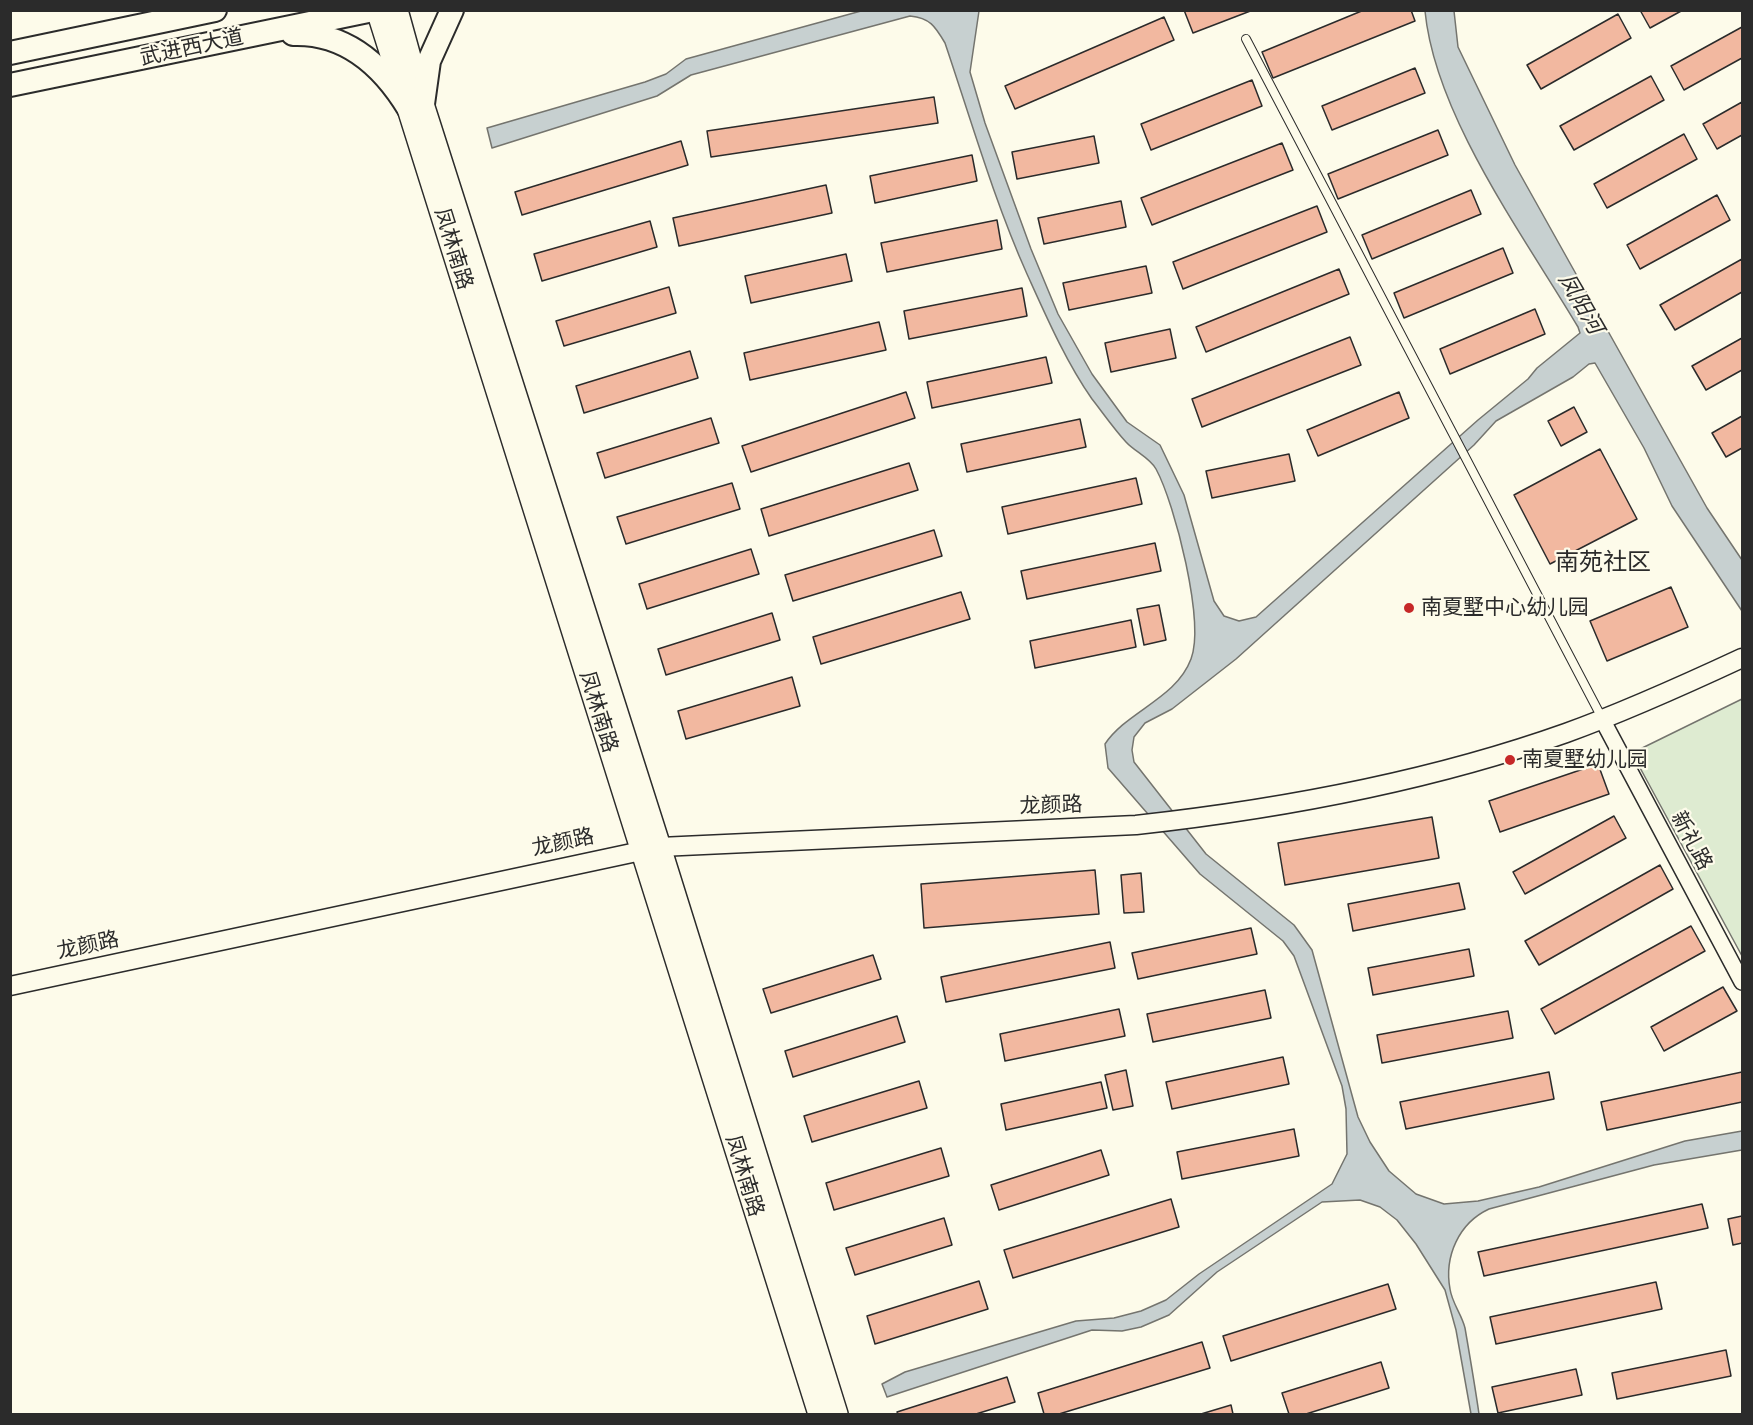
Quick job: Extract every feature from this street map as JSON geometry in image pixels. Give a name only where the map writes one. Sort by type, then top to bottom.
[{"type":"main road","name":"武进西大道","points":[[10,85],[375,10]]},
{"type":"main road","name":"凤林南路","points":[[375,10],[416,107],[651,849],[837,1414]]},
{"type":"main road","name":"凤林南路","points":[[397,10],[416,107]]},
{"type":"main road","points":[[250,36],[315,33],[362,52],[416,107],[429,61],[452,10]]},
{"type":"main road","name":"武进西大道","points":[[10,52],[206,12]]},
{"type":"main road","name":"凤林南路","points":[[651,849],[819,1414]]},
{"type":"street","name":"龙颜路","points":[[10,986],[651,849],[1136,825],[1200,818],[1385,784],[1457,766],[1602,719],[1743,658]]},
{"type":"street","name":"新礼路","points":[[1602,719],[1743,982]]},
{"type":"lane","points":[[1246,39],[1448,429],[1602,719]]},
{"type":"green space","points":[[1742,699],[1742,956],[1632,753]]},
{"type":"water","name":"凤阳河","points":[[861,11],[979,11],[970,72],[985,123],[1031,249],[1058,314],[1092,374],[1127,422],[1160,445],[1184,495],[1214,601],[1224,616],[1239,621],[1256,617],[1478,420],[1528,379],[1537,368],[1580,333],[1508,215],[1464,133],[1446,92],[1432,51],[1425,11],[1454,11],[1458,47],[1515,165],[1707,508],[1742,560],[1742,611],[1672,506],[1644,448],[1595,363],[1589,364],[1573,377],[1496,421],[1474,445],[1236,659],[1172,709],[1145,723],[1134,737],[1132,750],[1134,762],[1206,854],[1294,925],[1312,950],[1358,1117],[1370,1142],[1389,1171],[1416,1194],[1444,1204],[1478,1201],[1539,1187],[1685,1141],[1742,1131],[1742,1150],[1654,1165],[1489,1209],[1469,1223],[1456,1242],[1449,1265],[1449,1277],[1451,1294],[1465,1328],[1479,1414],[1471,1414],[1456,1330],[1445,1290],[1416,1244],[1397,1220],[1380,1207],[1360,1200],[1322,1202],[1217,1272],[1169,1315],[1141,1327],[1122,1331],[1092,1330],[887,1397],[882,1384],[905,1372],[1076,1321],[1114,1318],[1141,1311],[1166,1300],[1199,1274],[1332,1184],[1347,1154],[1346,1109],[1342,1086],[1294,956],[1283,941],[1200,874],[1108,768],[1105,744],[1126,722],[1174,685],[1184,673],[1191,659],[1194,619],[1186,563],[1164,486],[1156,469],[1150,461],[1126,442],[1092,399],[1049,322],[1004,218],[945,43],[935,28],[927,21],[910,16],[691,75],[657,96],[492,148],[487,128],[645,82],[666,74],[686,59]]},
{"type":"building","points":[[1184,10],[1253,10],[1193,33]]},
{"type":"building","points":[[1364,10],[1411,10],[1415,21],[1273,78],[1262,52]]},
{"type":"building","points":[[1640,10],[1683,10],[1650,28]]},
{"type":"building","points":[[1618,14],[1631,38],[1541,89],[1527,65]]},
{"type":"building","points":[[1164,17],[1174,40],[1015,109],[1005,86]]},
{"type":"building","points":[[1742,27],[1742,58],[1684,90],[1671,66]]},
{"type":"building","points":[[1415,68],[1425,93],[1332,130],[1322,106]]},
{"type":"building","points":[[1651,76],[1664,100],[1574,150],[1560,126]]},
{"type":"building","points":[[1252,80],[1262,106],[1151,150],[1141,124]]},
{"type":"building","points":[[934,97],[938,123],[711,157],[707,131]]},
{"type":"building","points":[[1742,102],[1742,135],[1717,149],[1703,124]]},
{"type":"building","points":[[1438,130],[1448,155],[1338,199],[1328,174]]},
{"type":"building","points":[[1684,134],[1697,159],[1607,208],[1594,184]]},
{"type":"building","points":[[1094,136],[1099,163],[1017,179],[1012,152]]},
{"type":"building","points":[[681,141],[688,165],[522,215],[515,192]]},
{"type":"building","points":[[1282,143],[1293,170],[1152,225],[1141,198]]},
{"type":"building","points":[[972,155],[977,181],[875,203],[870,176]]},
{"type":"building","points":[[826,185],[832,213],[679,246],[673,218]]},
{"type":"building","points":[[1471,190],[1481,214],[1372,259],[1362,235]]},
{"type":"building","points":[[1717,195],[1730,220],[1640,269],[1627,245]]},
{"type":"building","points":[[1121,201],[1126,227],[1044,244],[1038,218]]},
{"type":"building","points":[[1317,206],[1327,232],[1183,289],[1173,262]]},
{"type":"building","points":[[997,220],[1002,249],[887,272],[881,243]]},
{"type":"building","points":[[650,221],[657,247],[542,281],[534,254]]},
{"type":"building","points":[[1503,248],[1513,273],[1404,318],[1394,293]]},
{"type":"building","points":[[846,254],[852,281],[751,303],[745,276]]},
{"type":"building","points":[[1742,259],[1742,292],[1675,330],[1660,305]]},
{"type":"building","points":[[1146,266],[1152,293],[1069,310],[1063,283]]},
{"type":"building","points":[[1339,269],[1349,294],[1206,352],[1196,327]]},
{"type":"building","points":[[669,287],[676,313],[564,346],[556,321]]},
{"type":"building","points":[[1022,288],[1027,316],[909,339],[904,311]]},
{"type":"building","points":[[1535,309],[1545,334],[1450,374],[1440,349]]},
{"type":"building","points":[[879,322],[886,350],[750,380],[744,353]]},
{"type":"building","points":[[1170,329],[1176,358],[1111,372],[1105,343]]},
{"type":"building","points":[[1350,337],[1361,365],[1202,427],[1192,399]]},
{"type":"building","points":[[1742,338],[1742,370],[1706,390],[1692,366]]},
{"type":"building","points":[[690,351],[698,378],[584,413],[576,386]]},
{"type":"building","points":[[1046,357],[1052,383],[932,408],[927,382]]},
{"type":"building","points":[[906,392],[915,418],[751,472],[742,446]]},
{"type":"building","points":[[1399,392],[1409,418],[1318,456],[1307,430]]},
{"type":"building","points":[[1574,407],[1587,432],[1561,446],[1548,421]]},
{"type":"building","points":[[1742,416],[1742,448],[1726,457],[1712,433]]},
{"type":"building","points":[[711,418],[719,443],[605,478],[597,453]]},
{"type":"building","points":[[1080,419],[1086,447],[967,472],[961,444]]},
{"type":"building","points":[[1600,449],[1637,519],[1550,564],[1514,495]]},
{"type":"building","points":[[1289,454],[1295,481],[1212,498],[1206,471]]},
{"type":"building","points":[[909,463],[918,490],[769,536],[761,509]]},
{"type":"building","points":[[1136,478],[1142,504],[1008,534],[1002,507]]},
{"type":"building","points":[[732,483],[740,509],[626,544],[617,517]]},
{"type":"building","points":[[934,530],[942,556],[793,601],[785,575]]},
{"type":"building","points":[[1155,543],[1161,571],[1027,599],[1021,571]]},
{"type":"building","points":[[751,549],[759,574],[647,609],[639,584]]},
{"type":"building","points":[[1671,587],[1688,627],[1607,661],[1590,621]]},
{"type":"building","points":[[961,592],[970,619],[821,664],[813,637]]},
{"type":"building","points":[[1159,605],[1166,640],[1144,645],[1137,609]]},
{"type":"building","points":[[772,613],[780,640],[666,675],[658,649]]},
{"type":"building","points":[[1131,620],[1136,647],[1035,668],[1030,641]]},
{"type":"building","points":[[792,677],[800,706],[686,739],[678,711]]},
{"type":"building","points":[[1598,764],[1609,794],[1500,832],[1489,801]]},
{"type":"building","points":[[1614,816],[1626,838],[1525,894],[1513,872]]},
{"type":"building","points":[[1432,817],[1439,858],[1285,885],[1278,843]]},
{"type":"building","points":[[1660,865],[1673,889],[1539,965],[1525,941]]},
{"type":"building","points":[[1095,870],[1099,914],[924,928],[921,884]]},
{"type":"building","points":[[1141,873],[1144,912],[1124,913],[1121,875]]},
{"type":"building","points":[[1459,883],[1465,909],[1353,931],[1348,904]]},
{"type":"building","points":[[1691,926],[1705,951],[1555,1034],[1541,1009]]},
{"type":"building","points":[[1251,928],[1257,954],[1138,979],[1132,953]]},
{"type":"building","points":[[1110,942],[1115,968],[946,1002],[941,977]]},
{"type":"building","points":[[1469,949],[1474,976],[1373,995],[1368,968]]},
{"type":"building","points":[[873,955],[881,979],[771,1013],[763,989]]},
{"type":"building","points":[[1723,987],[1737,1011],[1664,1051],[1651,1027]]},
{"type":"building","points":[[1265,990],[1271,1018],[1153,1042],[1147,1014]]},
{"type":"building","points":[[1119,1009],[1125,1036],[1005,1061],[1000,1034]]},
{"type":"building","points":[[1508,1011],[1513,1038],[1382,1063],[1377,1035]]},
{"type":"building","points":[[897,1016],[905,1042],[793,1077],[785,1051]]},
{"type":"building","points":[[1283,1057],[1289,1084],[1172,1109],[1166,1082]]},
{"type":"building","points":[[1126,1070],[1133,1106],[1113,1110],[1105,1075]]},
{"type":"building","points":[[1549,1072],[1554,1099],[1406,1129],[1400,1102]]},
{"type":"building","points":[[1742,1072],[1742,1102],[1607,1130],[1601,1102]]},
{"type":"building","points":[[919,1081],[927,1108],[812,1142],[804,1116]]},
{"type":"building","points":[[1101,1082],[1107,1108],[1006,1130],[1001,1104]]},
{"type":"building","points":[[1294,1129],[1299,1156],[1182,1179],[1177,1152]]},
{"type":"building","points":[[941,1148],[949,1176],[834,1210],[826,1183]]},
{"type":"building","points":[[1101,1150],[1109,1175],[999,1210],[991,1185]]},
{"type":"building","points":[[1171,1199],[1179,1227],[1013,1278],[1004,1250]]},
{"type":"building","points":[[1702,1204],[1708,1228],[1484,1276],[1478,1252]]},
{"type":"building","points":[[1742,1216],[1742,1243],[1733,1245],[1728,1219]]},
{"type":"building","points":[[944,1218],[952,1245],[855,1275],[846,1248]]},
{"type":"building","points":[[979,1281],[988,1309],[875,1344],[867,1316]]},
{"type":"building","points":[[1656,1282],[1662,1309],[1496,1344],[1490,1317]]},
{"type":"building","points":[[1388,1284],[1396,1309],[1231,1361],[1223,1336]]},
{"type":"building","points":[[1202,1342],[1210,1368],[1059,1414],[1044,1414],[1038,1393]]},
{"type":"building","points":[[1726,1350],[1731,1376],[1617,1399],[1612,1373]]},
{"type":"building","points":[[1381,1362],[1389,1388],[1306,1414],[1289,1414],[1282,1393]]},
{"type":"building","points":[[1576,1369],[1582,1395],[1498,1413],[1492,1387]]},
{"type":"building","points":[[1007,1377],[1015,1402],[976,1414],[898,1414],[897,1412]]},
{"type":"building","points":[[1231,1405],[1233,1414],[1201,1414]]},
{"type":"place","name":"南夏墅中心幼儿园","points":[[1409,608]]},
{"type":"place","name":"南夏墅幼儿园","points":[[1510,760]]},
{"type":"district","name":"南苑社区","points":[[1603,563]]}]
